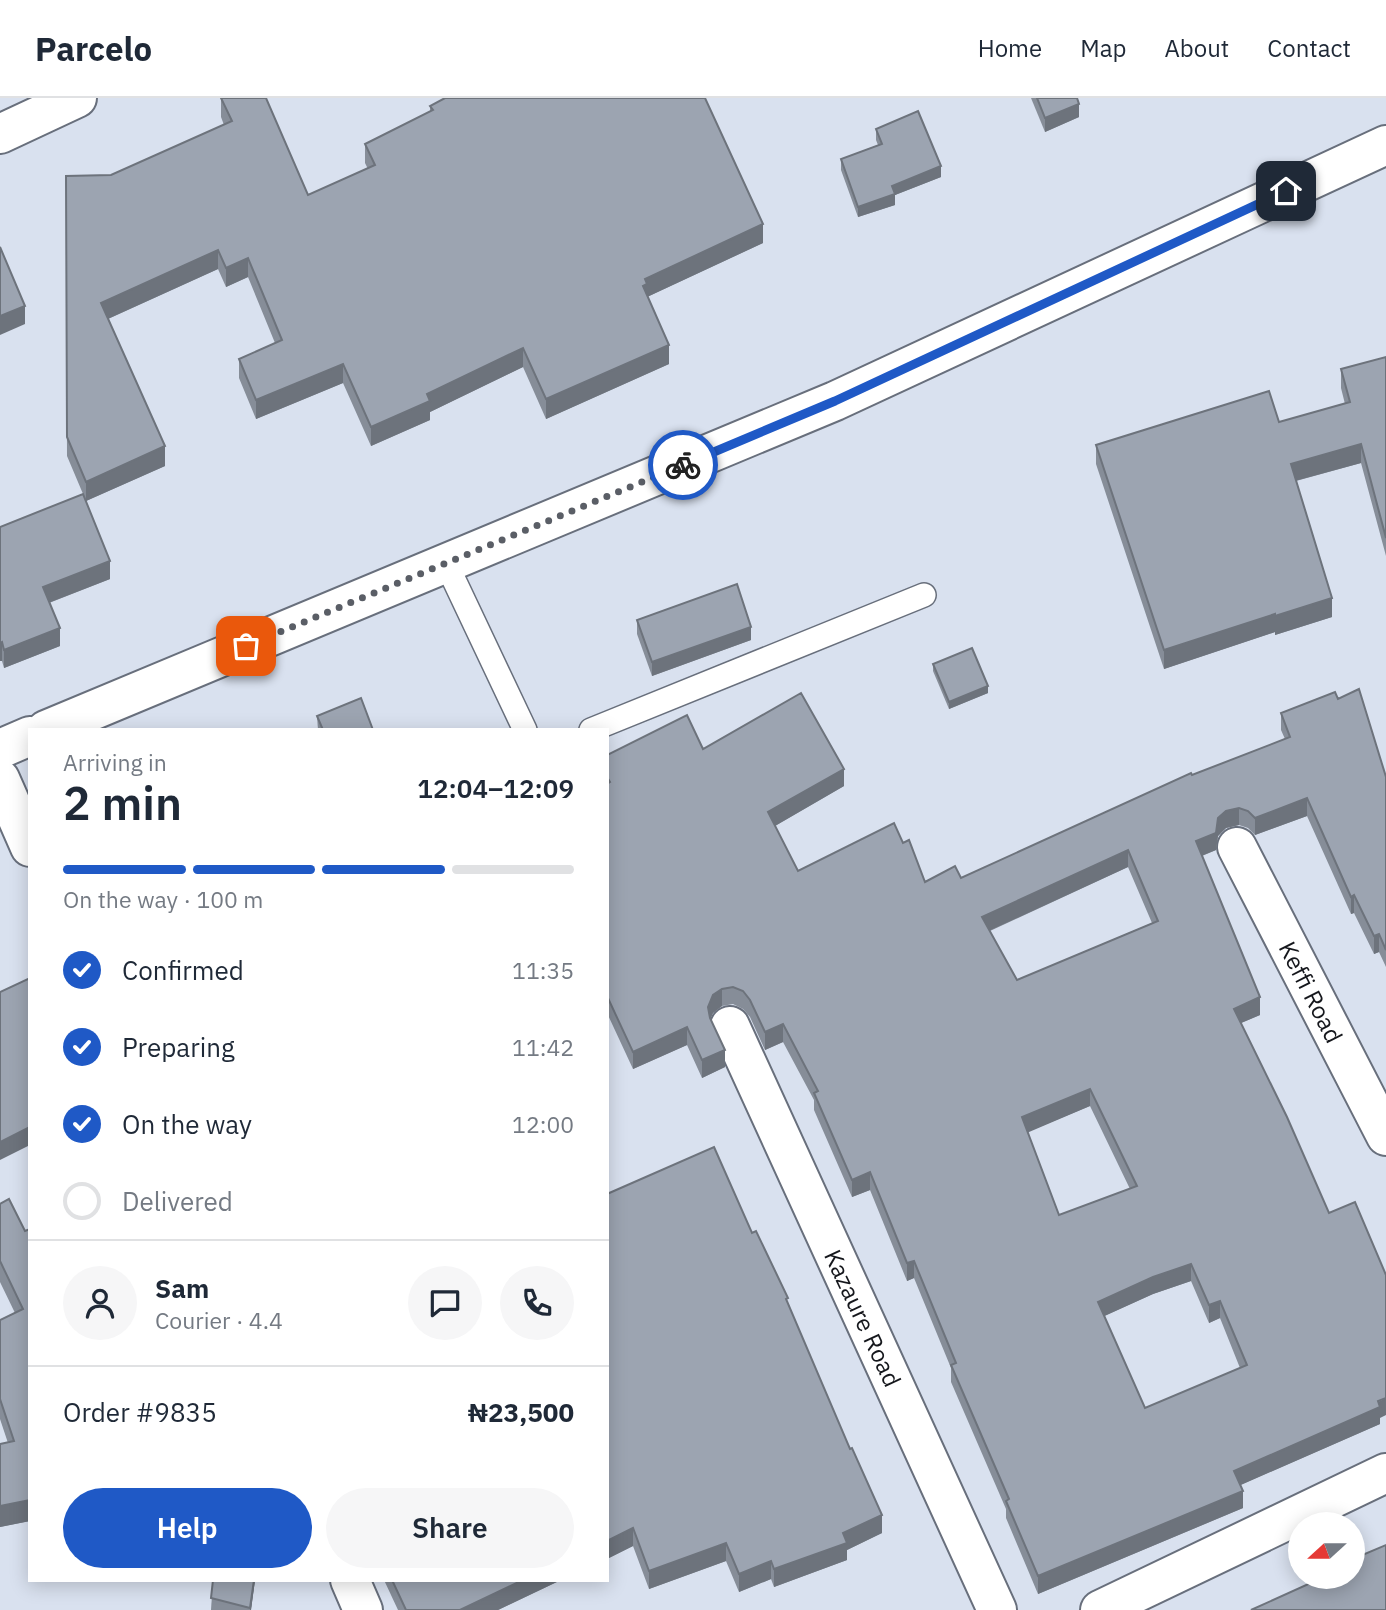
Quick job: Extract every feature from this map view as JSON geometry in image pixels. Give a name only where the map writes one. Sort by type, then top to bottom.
[{"type":"street","points":[[0,134],[77,98]]},
{"type":"street","points":[[51,728],[835,401],[1386,145]]},
{"type":"street","points":[[0,749],[28,737]]},
{"type":"street","points":[[0,779],[28,842]]},
{"type":"street","name":"Keffi Road","points":[[1237,847],[1386,1136]]},
{"type":"street","name":"Kazaure Road","points":[[730,1026],[997,1610]]},
{"type":"street","points":[[1100,1610],[1386,1473]]},
{"type":"street","points":[[351,1582],[363,1610]]},
{"type":"lane","points":[[446,563],[524,728]]},
{"type":"lane","points":[[596,728],[924,595]]},
{"type":"building","points":[[221,98],[266,98],[308,195],[375,165],[365,144],[433,110],[430,106],[445,98],[705,98],[763,224],[645,279],[647,284],[643,286],[669,345],[546,399],[523,348],[427,394],[430,401],[371,427],[343,364],[256,400],[239,359],[282,340],[248,258],[226,268],[218,250],[101,303],[165,446],[86,482],[67,437],[66,176],[111,175],[232,121]]},
{"type":"building","points":[[1037,98],[1077,98],[1079,104],[1045,118]]},
{"type":"building","points":[[918,111],[941,166],[892,186],[895,194],[858,207],[841,159],[882,144],[876,129]]},
{"type":"building","points":[[0,247],[25,306],[0,316]]},
{"type":"building","points":[[1386,357],[1386,538],[1361,444],[1291,464],[1332,598],[1164,650],[1096,445],[1269,391],[1279,422],[1350,402],[1341,369]]},
{"type":"building","points":[[83,494],[110,561],[43,587],[60,628],[4,650],[2,642],[0,643],[0,527]]},
{"type":"building","points":[[737,584],[751,627],[652,662],[637,620]]},
{"type":"building","points":[[972,648],[988,686],[949,702],[933,664]]},
{"type":"building","points":[[1359,689],[1386,777],[1386,950],[1379,934],[1374,936],[1354,895],[1351,897],[1307,798],[1255,818],[1248,811],[1239,808],[1226,811],[1218,818],[1216,833],[1196,841],[1260,997],[1234,1009],[1287,1117],[1329,1213],[1355,1202],[1386,1275],[1386,1398],[1378,1401],[1380,1407],[1234,1471],[1243,1491],[1038,1576],[1006,1501],[1009,1499],[951,1365],[956,1363],[914,1261],[907,1263],[870,1172],[852,1180],[814,1093],[818,1091],[783,1024],[765,1032],[743,991],[733,987],[722,989],[713,995],[708,1007],[710,1018],[725,1050],[702,1060],[687,1027],[633,1052],[609,1000],[609,754],[687,715],[703,749],[801,693],[844,769],[768,812],[798,871],[894,823],[903,843],[909,840],[925,882],[955,866],[961,878],[1191,773],[1192,775],[1290,737],[1281,713],[1335,692],[1338,699]],"holes":[[[1128,850],[1158,921],[1017,980],[982,917]],[[1090,1089],[1137,1186],[1059,1215],[1022,1117]],[[1191,1264],[1209,1305],[1220,1301],[1247,1365],[1145,1408],[1098,1302],[1153,1277]]]},
{"type":"building","points":[[361,698],[372,728],[322,728],[317,716]]},
{"type":"building","points":[[28,979],[28,1128],[0,1142],[0,992]]},
{"type":"building","points":[[714,1147],[752,1233],[756,1231],[788,1298],[786,1299],[850,1449],[852,1448],[882,1515],[843,1533],[847,1543],[774,1569],[771,1561],[739,1574],[726,1543],[649,1571],[633,1528],[609,1540],[609,1193]]},
{"type":"building","points":[[9,1199],[25,1231],[28,1230],[28,1500],[0,1506],[0,1444],[14,1441],[0,1399],[0,1320],[23,1309],[0,1261],[0,1204]]},
{"type":"building","points":[[1386,1545],[1386,1610],[1251,1610],[1298,1589],[1365,1589],[1365,1554]]},
{"type":"building","points":[[213,1582],[254,1582],[250,1608],[211,1598]]},
{"type":"building","points":[[393,1582],[519,1582],[460,1610],[406,1610]]},
{"type":"way so far","points":[[246,646],[683,465]]},
{"type":"route","points":[[683,465],[835,401],[1286,191]]}]
